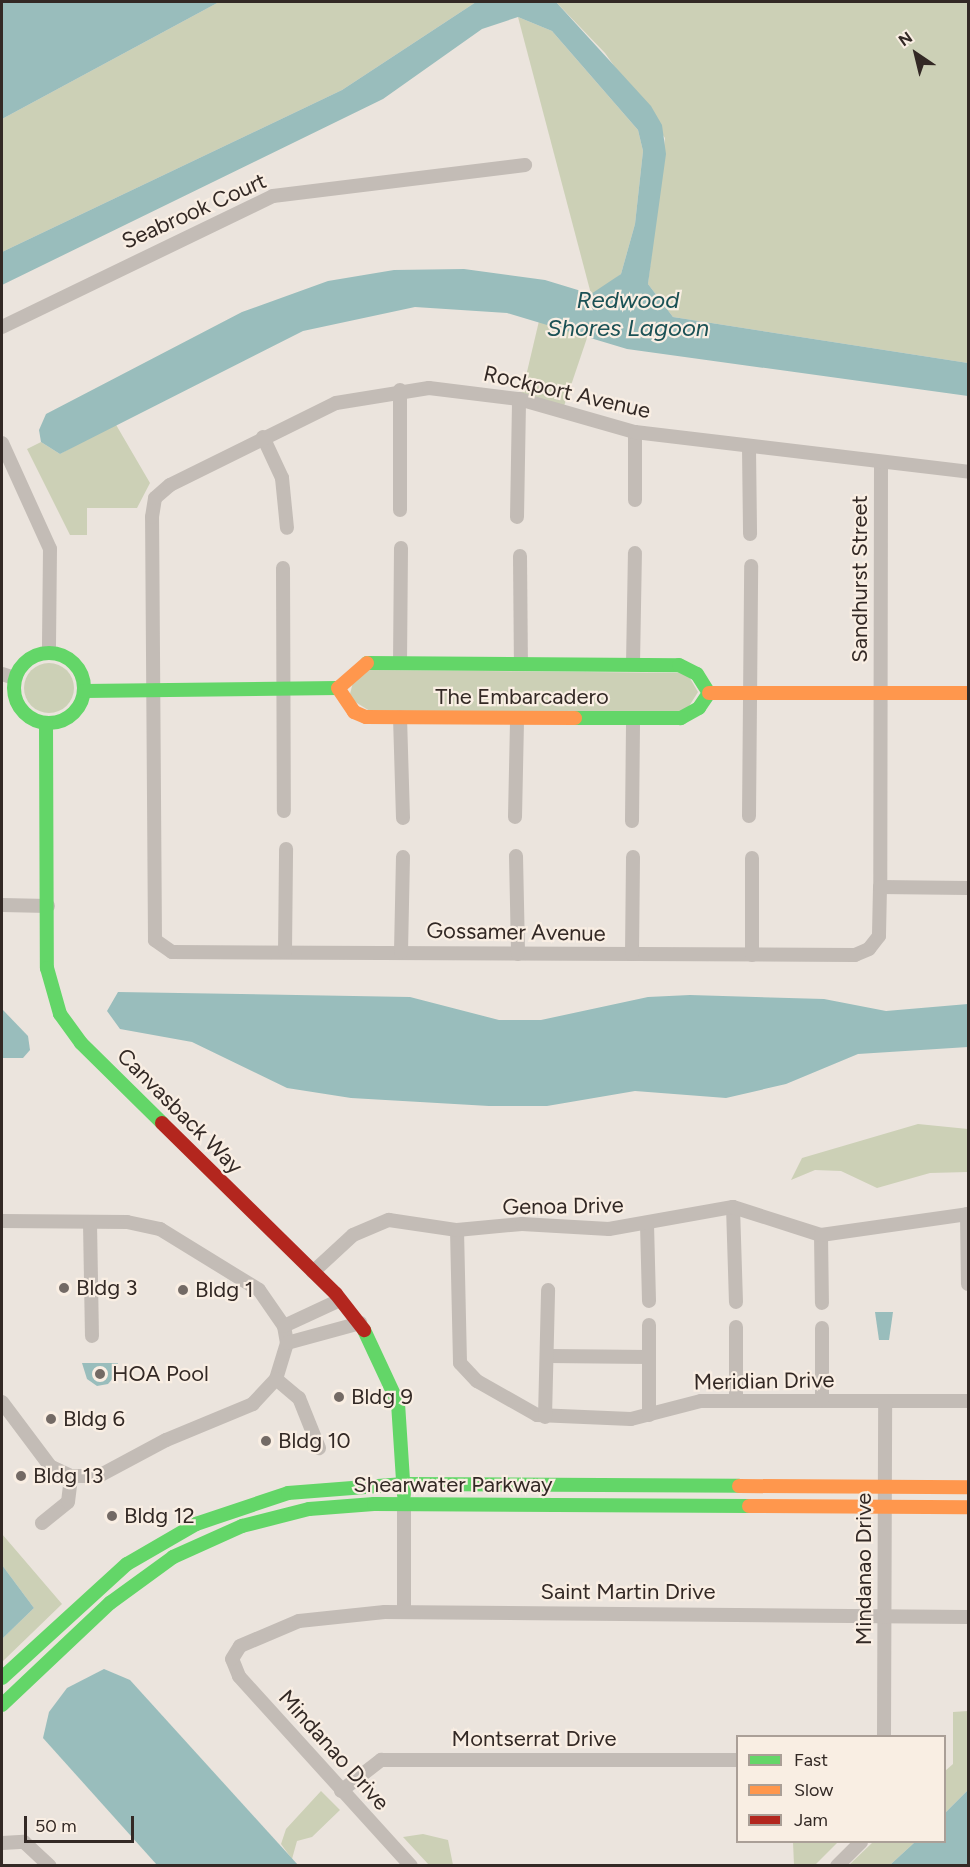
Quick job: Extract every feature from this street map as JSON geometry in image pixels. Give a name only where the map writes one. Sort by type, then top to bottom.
[{"type":"street","name":"Seabrook Court","points":[[2,327],[273,196],[525,165]]},
{"type":"street","name":"Rockport Avenue","points":[[152,690],[155,498],[170,484],[263,437],[336,404],[400,390],[462,389],[519,399],[635,432],[881,465],[969,472]]},
{"type":"street","points":[[400,390],[400,510]]},
{"type":"street","points":[[517,517],[519,399]]},
{"type":"street","points":[[635,432],[635,500]]},
{"type":"street","points":[[263,437],[282,478],[287,528]]},
{"type":"street","points":[[2,443],[50,549],[49,652]]},
{"type":"street","points":[[749,448],[750,534]]},
{"type":"street","name":"Sandhurst Street","points":[[881,465],[881,692]]},
{"type":"street","points":[[400,663],[401,548]]},
{"type":"street","points":[[633,664],[635,553]]},
{"type":"street","points":[[520,556],[521,663]]},
{"type":"street","points":[[749,816],[753,693],[751,566]]},
{"type":"street","points":[[283,568],[284,811]]},
{"type":"street","points":[[49,652],[71,660],[84,691],[75,711],[46,723],[18,705],[8,676],[26,661],[49,652]]},
{"type":"street","name":"The Embarcadero","points":[[521,663],[689,667],[708,693],[699,708],[681,718],[400,717],[360,715],[338,688],[363,664],[521,663]]},
{"type":"street","points":[[84,691],[338,688]]},
{"type":"street","name":"Gossamer Avenue","points":[[152,690],[155,940],[172,952],[752,955],[862,954],[879,936],[881,692]]},
{"type":"street","points":[[708,693],[969,693]]},
{"type":"street","points":[[400,717],[403,818]]},
{"type":"street","points":[[515,817],[517,718]]},
{"type":"street","points":[[632,821],[633,719]]},
{"type":"street","name":"Canvasback Way","points":[[46,723],[48,979],[73,1034],[313,1272],[360,1323],[398,1403],[404,1504]]},
{"type":"street","points":[[285,952],[286,849]]},
{"type":"street","points":[[516,856],[518,954]]},
{"type":"street","points":[[401,952],[403,857]]},
{"type":"street","points":[[632,954],[633,857]]},
{"type":"street","points":[[752,858],[752,955]]},
{"type":"street","points":[[880,887],[969,888]]},
{"type":"street","points":[[2,905],[48,906]]},
{"type":"street","points":[[733,1207],[736,1302]]},
{"type":"street","name":"Genoa Drive","points":[[313,1272],[373,1223],[400,1220],[457,1230],[646,1224],[698,1209],[733,1207],[821,1235],[968,1214]]},
{"type":"street","points":[[968,1214],[969,1284]]},
{"type":"street","points":[[2,1221],[139,1223],[178,1239],[259,1290],[284,1326],[287,1343],[276,1379],[248,1407],[166,1440],[103,1475],[71,1476],[43,1460],[2,1402]]},
{"type":"street","points":[[90,1223],[92,1336]]},
{"type":"street","points":[[646,1224],[649,1301]]},
{"type":"street","name":"Meridian Drive","points":[[457,1230],[460,1363],[477,1381],[545,1417],[649,1415],[690,1402],[736,1400],[969,1401]]},
{"type":"street","points":[[821,1235],[822,1303]]},
{"type":"street","points":[[545,1417],[548,1290]]},
{"type":"street","points":[[284,1326],[340,1300]]},
{"type":"street","points":[[287,1343],[360,1323]]},
{"type":"street","points":[[649,1325],[649,1415]]},
{"type":"street","points":[[736,1327],[736,1400]]},
{"type":"street","points":[[822,1328],[822,1400]]},
{"type":"street","points":[[548,1356],[648,1357]]},
{"type":"street","points":[[276,1379],[299,1398],[319,1448]]},
{"type":"street","name":"Mindanao Drive","points":[[884,1735],[885,1401]]},
{"type":"street","points":[[42,1523],[68,1502],[71,1476]]},
{"type":"street","name":"Shearwater Parkway","points":[[2,1678],[118,1571],[196,1524],[288,1493],[404,1484],[969,1487]]},
{"type":"street","points":[[404,1504],[404,1612]]},
{"type":"street","name":"Shearwater Parkway","points":[[2,1705],[134,1583],[201,1542],[309,1509],[404,1504],[969,1507]]},
{"type":"street","name":"Saint Martin Drive","points":[[232,1659],[245,1643],[289,1624],[340,1614],[404,1612],[969,1617]]},
{"type":"street","name":"Mindanao Drive","points":[[232,1659],[239,1676],[411,1866]]},
{"type":"street","name":"Montserrat Drive","points":[[342,1791],[381,1760],[736,1760]]},
{"type":"street","points":[[2,1844],[24,1842],[51,1866]]},
{"type":"street","points":[[837,1866],[860,1843]]},
{"type":"green space","points":[[219,2],[476,2],[342,90],[2,252],[2,119]]},
{"type":"green space","points":[[556,2],[968,2],[968,363],[673,317],[648,284],[665,138],[605,53]]},
{"type":"green space","points":[[518,17],[552,31],[638,130],[643,151],[635,224],[621,274],[599,292],[591,294]]},
{"type":"green space","points":[[539,321],[588,335],[564,406],[522,393]]},
{"type":"green space","points":[[115,423],[150,483],[137,508],[87,508],[87,535],[70,535],[27,449],[41,442],[60,454]]},
{"type":"green space","points":[[49,663],[58,665],[69,674],[74,688],[72,697],[63,708],[49,713],[40,711],[29,702],[24,688],[26,679],[35,668]]},
{"type":"green space","points":[[362,670],[687,673],[698,692],[686,711],[373,713],[349,698],[355,674]]},
{"type":"green space","points":[[918,1124],[968,1129],[968,1172],[930,1173],[877,1188],[841,1171],[815,1170],[791,1180],[802,1158]]},
{"type":"green space","points":[[2,1534],[62,1604],[2,1662],[2,1639],[34,1608],[2,1565]]},
{"type":"green space","points":[[968,1711],[968,1790],[946,1812],[946,1770],[953,1764],[953,1712]]},
{"type":"green space","points":[[321,1791],[340,1810],[312,1837],[297,1841],[292,1859],[281,1844],[286,1829]]},
{"type":"green space","points":[[423,1834],[448,1840],[453,1865],[429,1865],[403,1837]]},
{"type":"green space","points":[[793,1843],[837,1843],[814,1866],[794,1865]]},
{"type":"green space","points":[[872,1843],[914,1843],[890,1865],[848,1866]]},
{"type":"water","points":[[2,2],[219,2],[2,119]]},
{"type":"water","name":"Redwood Shores Lagoon","points":[[476,2],[556,2],[651,106],[662,125],[666,154],[648,284],[673,317],[968,363],[968,396],[627,349],[507,313],[415,307],[303,331],[60,454],[41,442],[39,430],[46,414],[242,312],[328,281],[394,270],[464,269],[545,280],[591,294],[621,274],[635,224],[643,151],[638,130],[552,31],[518,17],[482,29],[383,99],[2,285],[2,252],[342,90]]},
{"type":"water","points":[[118,992],[410,997],[499,1020],[541,1020],[648,997],[690,995],[824,999],[886,1011],[968,1004],[968,1047],[858,1054],[786,1084],[726,1098],[635,1091],[547,1106],[489,1106],[351,1098],[287,1088],[192,1042],[120,1029],[107,1011]]},
{"type":"water","points":[[2,1009],[28,1036],[30,1050],[23,1058],[2,1058]]},
{"type":"water","points":[[875,1312],[893,1312],[889,1340],[879,1340]]},
{"type":"water","name":"HOA Pool","points":[[82,1363],[118,1363],[118,1372],[108,1384],[97,1386],[87,1379]]},
{"type":"water","points":[[2,1565],[34,1608],[2,1639]]},
{"type":"water","points":[[104,1669],[130,1680],[298,1865],[157,1865],[43,1738],[49,1712],[67,1688]]},
{"type":"water","points":[[968,1790],[968,1865],[890,1865],[914,1843],[946,1843],[946,1812]]},
{"type":"traffic: fast","points":[[49,653],[62,656],[74,663],[81,675],[84,688],[81,701],[74,713],[62,720],[49,723],[36,720],[24,713],[17,701],[14,688],[17,675],[24,663],[36,656],[49,653]]},
{"type":"traffic: fast","points":[[367,663],[679,665],[697,674],[709,693],[699,708],[681,718],[575,718]]},
{"type":"traffic: fast","points":[[84,691],[338,688]]},
{"type":"traffic: fast","points":[[46,723],[47,968],[60,1014],[81,1043],[162,1123]]},
{"type":"traffic: fast","points":[[364,1330],[398,1403],[404,1495]]},
{"type":"traffic: fast","points":[[2,1678],[127,1564],[196,1524],[288,1493],[404,1484],[739,1486]]},
{"type":"traffic: fast","points":[[2,1705],[110,1603],[173,1557],[242,1526],[309,1509],[374,1504],[749,1506]]},
{"type":"traffic: slow","points":[[367,663],[338,688],[354,712],[366,717],[575,718]]},
{"type":"traffic: slow","points":[[709,693],[968,693]]},
{"type":"traffic: slow","points":[[739,1486],[968,1487]]},
{"type":"traffic: slow","points":[[749,1506],[968,1507]]},
{"type":"traffic: jam","points":[[162,1123],[336,1294],[364,1330]]},
{"type":"place","name":"Bldg 3","points":[[64,1288]]},
{"type":"place","name":"Bldg 1","points":[[183,1290]]},
{"type":"place","name":"HOA Pool","points":[[100,1374]]},
{"type":"place","name":"Bldg 9","points":[[339,1397]]},
{"type":"place","name":"Bldg 6","points":[[51,1419]]},
{"type":"place","name":"Bldg 10","points":[[266,1441]]},
{"type":"place","name":"Bldg 13","points":[[21,1476]]},
{"type":"place","name":"Bldg 12","points":[[112,1516]]}]
